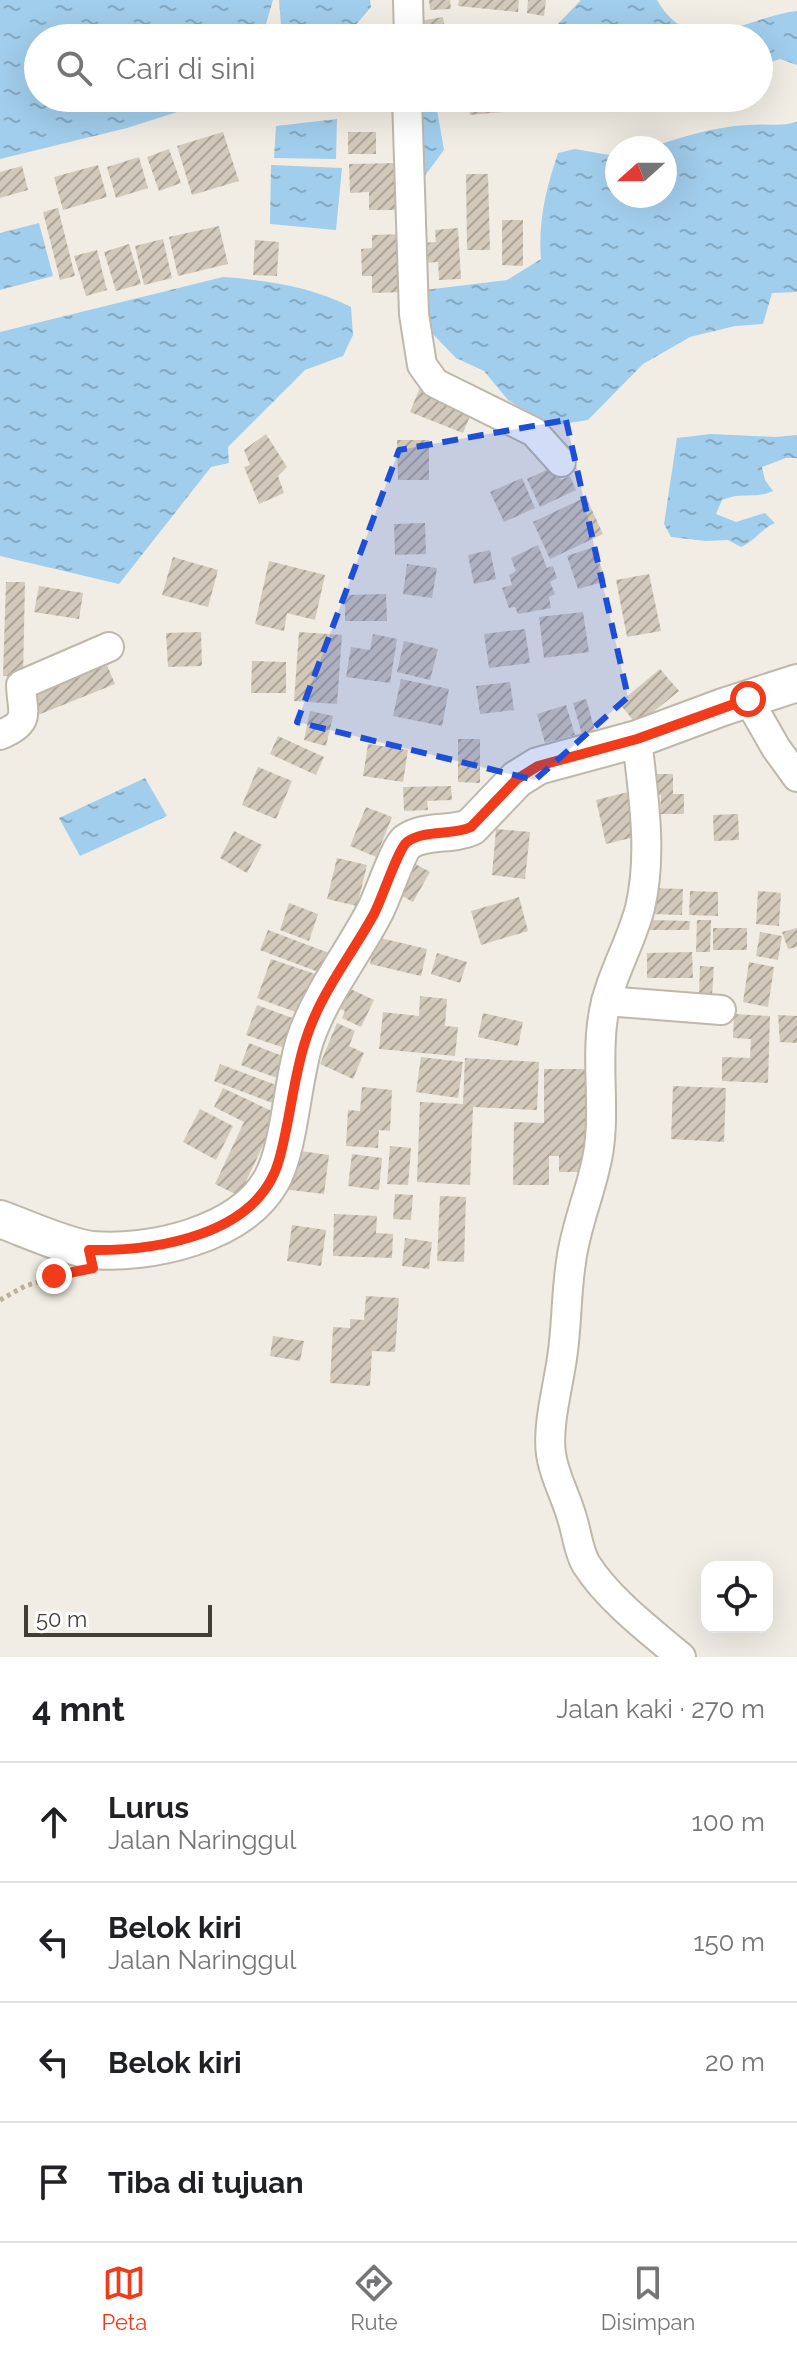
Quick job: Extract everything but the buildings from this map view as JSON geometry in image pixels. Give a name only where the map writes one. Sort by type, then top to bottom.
[{"type":"street","points":[[408,0],[409,24]]},
{"type":"street","points":[[407,112],[413,299],[422,365],[435,383],[534,432],[561,462]]},
{"type":"street","points":[[0,735],[23,720],[25,708],[21,685],[109,647]]},
{"type":"street","points":[[0,1219],[89,1250],[127,1250],[161,1245],[226,1223],[270,1182],[279,1162],[305,1039],[318,1008],[385,893],[401,849],[407,842],[420,836],[471,827],[517,779],[538,766],[637,739],[797,683]]},
{"type":"street","points":[[748,699],[797,777]]},
{"type":"street","points":[[637,739],[646,817],[645,867],[640,905],[602,1019],[599,1142],[571,1259],[551,1452],[586,1564],[644,1626],[681,1657]]},
{"type":"street","points":[[606,1001],[721,1010]]},
{"type":"path","points":[[0,1300],[25,1286],[67,1273]]},
{"type":"highlighted area","points":[[566,420],[628,697],[535,780],[297,722],[399,450]]},
{"type":"water","points":[[0,0],[273,0],[266,24],[24,24],[24,112],[177,112],[127,128],[0,159]]},
{"type":"water","points":[[279,0],[370,0],[371,7],[357,24],[281,24]]},
{"type":"water","points":[[581,0],[657,0],[680,24],[558,24]]},
{"type":"water","points":[[797,11],[797,65],[780,59],[773,61],[773,24],[747,24]]},
{"type":"water","points":[[412,112],[437,112],[444,150],[415,189]]},
{"type":"water","points":[[337,119],[336,159],[274,158],[276,126]]},
{"type":"water","points":[[797,122],[797,292],[772,293],[763,324],[735,326],[690,337],[643,364],[588,420],[550,426],[508,400],[484,371],[456,358],[426,327],[425,290],[507,280],[541,259],[544,205],[558,153],[575,149],[605,154],[605,208],[677,208],[677,139],[722,128]]},
{"type":"water","points":[[271,165],[342,168],[336,230],[270,224]]},
{"type":"water","points":[[39,223],[53,276],[0,290],[0,233]]},
{"type":"water","points":[[223,277],[288,286],[321,294],[351,307],[353,335],[343,356],[305,370],[228,447],[229,463],[211,467],[119,584],[0,556],[0,332]]},
{"type":"water","points":[[711,434],[797,435],[797,458],[786,458],[762,467],[765,480],[773,491],[722,500],[716,514],[736,522],[765,513],[775,523],[741,547],[728,540],[671,537],[664,524],[677,438]]},
{"type":"water","points":[[145,778],[167,816],[80,856],[59,818]]},
{"type":"route","points":[[54,1276],[93,1268],[89,1250],[127,1250],[161,1245],[226,1223],[270,1182],[279,1162],[305,1039],[318,1008],[385,893],[401,849],[407,842],[420,836],[471,827],[517,779],[538,766],[637,739],[748,699]]}]
